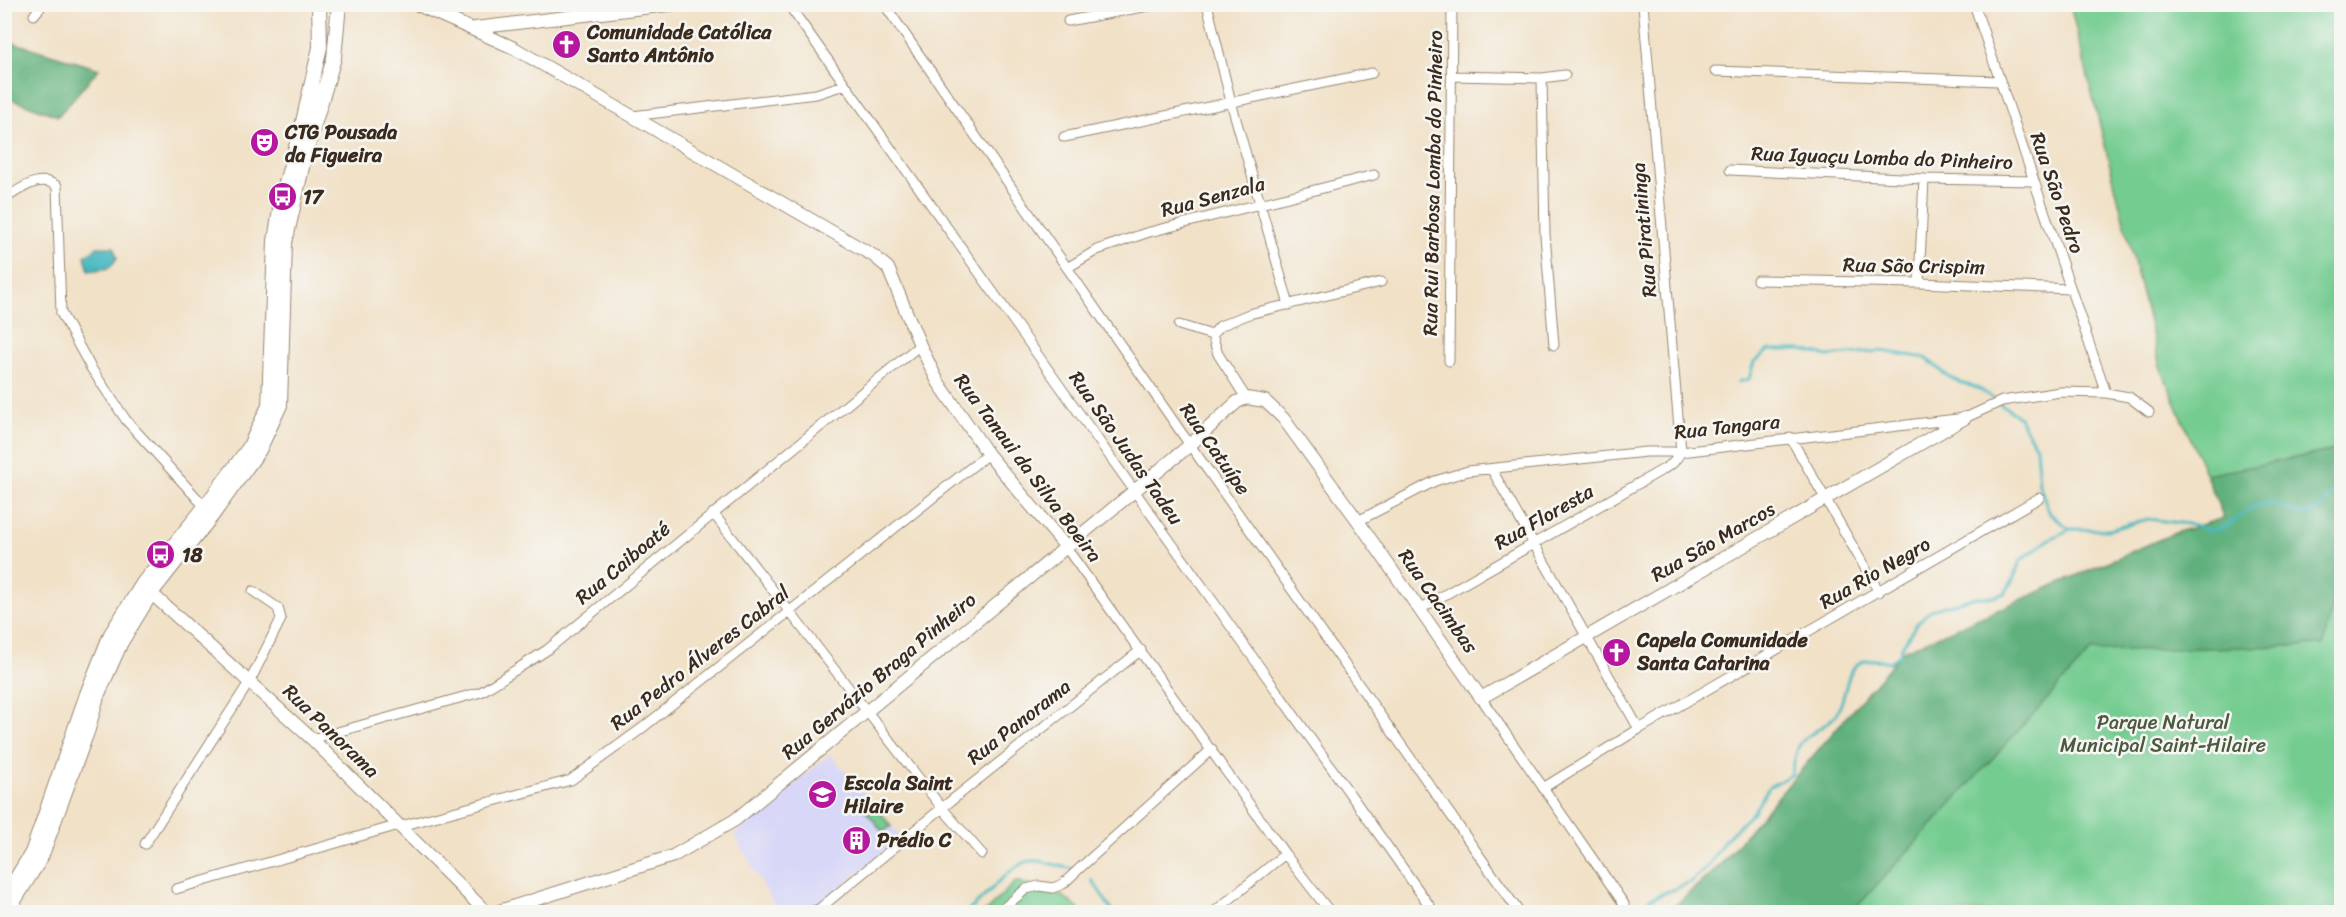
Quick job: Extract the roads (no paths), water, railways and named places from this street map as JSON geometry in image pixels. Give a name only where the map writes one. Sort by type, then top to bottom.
[{"type":"main road","points":[[7,912],[41,857],[88,729],[97,696],[148,588],[249,448],[269,406],[275,241],[282,197],[303,122],[320,47],[319,4]]},
{"type":"main road","points":[[4,899],[32,853],[87,694],[111,634],[213,514],[259,450],[280,405],[285,243],[304,158],[334,58],[339,4]]},
{"type":"street","points":[[34,15],[43,4]]},
{"type":"street","name":"Rua Tanaui da Silva Boeira","points":[[416,4],[514,48],[874,256],[888,268],[938,382],[988,454],[1065,546],[1285,854],[1330,912]]},
{"type":"street","points":[[473,28],[677,4]]},
{"type":"street","name":"Rua São Judas Tadeu","points":[[788,4],[1434,912]]},
{"type":"street","name":"Rua Catuípe","points":[[884,4],[1190,445],[1519,912]]},
{"type":"street","points":[[1068,21],[1159,4]]},
{"type":"street","points":[[1206,4],[1231,102],[1289,305]]},
{"type":"street","name":"Rua Rui Barbosa Lomba do Pinheiro","points":[[1449,361],[1452,4]]},
{"type":"street","name":"Rua Piratininga","points":[[1643,4],[1681,452]]},
{"type":"street","name":"Rua São Pedro","points":[[1974,4],[2106,393]]},
{"type":"street","points":[[1715,71],[1999,81]]},
{"type":"street","points":[[1064,137],[1372,73]]},
{"type":"street","points":[[1452,76],[1542,78],[1564,75]]},
{"type":"street","points":[[1542,78],[1545,235],[1554,345]]},
{"type":"street","points":[[632,116],[816,94],[844,85]]},
{"type":"street","name":"Rua Iguaçu Lomba do Pinheiro","points":[[1730,170],[1924,179],[2034,181]]},
{"type":"street","name":"Rua Senzala","points":[[1067,268],[1097,250],[1136,236],[1374,175]]},
{"type":"street","points":[[1918,283],[1924,179]]},
{"type":"street","points":[[4,199],[36,181],[50,181],[57,186],[61,313],[91,368],[126,420],[205,507]]},
{"type":"street","name":"Rua São Crispim","points":[[1757,280],[2070,289]]},
{"type":"street","points":[[1212,335],[1220,326],[1249,314],[1381,282]]},
{"type":"street","points":[[1179,325],[1212,335]]},
{"type":"street","points":[[1212,335],[1218,354],[1246,398]]},
{"type":"street","name":"Rua Caiboaté","points":[[312,739],[481,692],[547,650],[920,345]]},
{"type":"street","name":"Rua Tangara","points":[[1358,521],[1435,481],[1468,471],[1646,452],[1681,452],[1965,418],[2002,401],[2060,392],[2106,393],[2129,397],[2149,411]]},
{"type":"street","name":"Rua Gervázio Braga Pinheiro","points":[[496,912],[673,856],[735,820],[1190,445],[1237,402],[1246,398]]},
{"type":"street","name":"Rua Cacimbas","points":[[1246,398],[1265,401],[1283,418],[1420,609],[1624,904]]},
{"type":"street","name":"Rua São Marcos","points":[[1481,698],[1965,418]]},
{"type":"street","points":[[1790,438],[1879,592]]},
{"type":"street","name":"Rua Floresta","points":[[1420,609],[1662,470],[1673,463],[1681,452]]},
{"type":"street","name":"Rua Pedro Álveres Cabral","points":[[176,889],[400,825],[571,780],[641,729],[988,454]]},
{"type":"street","points":[[1492,470],[1639,729]]},
{"type":"street","name":"Rua Rio Negro","points":[[1543,788],[1639,729],[2039,498]]},
{"type":"street","points":[[713,513],[942,808],[982,854]]},
{"type":"street","name":"Rua Panorama","points":[[148,588],[312,739],[486,912]]},
{"type":"street","points":[[145,844],[250,681],[281,619],[278,608],[253,591]]},
{"type":"street","name":"Rua Panorama","points":[[809,912],[819,909],[1141,650]]},
{"type":"street","points":[[999,912],[1026,889],[1039,886],[1053,888],[1070,879],[1212,749]]},
{"type":"street","points":[[1214,912],[1285,854]]},
{"type":"water","points":[[97,247],[114,247],[117,258],[109,268],[89,271],[85,256]]},
{"type":"waterway","points":[[1738,382],[1749,379],[1754,362],[1769,350],[1802,350],[1827,356],[1881,351],[1926,358],[1946,375],[1978,388],[2019,417],[2036,447],[2039,484],[2050,514],[2070,529]]},
{"type":"waterway","points":[[1636,912],[1650,899],[1691,882],[1709,865],[1724,841],[1754,811],[1769,787],[1791,775],[1800,744],[1833,718],[1854,668],[1861,662],[1873,660],[1890,662],[1900,654],[1901,648],[1917,623],[1931,610],[1976,597],[1993,597],[2005,593],[2020,561],[2050,539],[2070,529],[2109,530],[2148,519],[2195,525],[2209,531],[2225,527],[2254,506],[2273,504],[2304,515],[2323,507],[2334,489],[2342,466]]},
{"type":"waterway","points":[[966,912],[1009,873],[1027,862],[1037,861],[1074,869]]},
{"type":"waterway","points":[[1092,880],[1113,912]]},
{"type":"place","name":"Comunidade Católica Santo Antônio","points":[[566,44]]},
{"type":"place","name":"CTG Pousada da Figueira","points":[[264,143]]},
{"type":"place","name":"17","points":[[282,197]]},
{"type":"place","name":"18","points":[[161,555]]},
{"type":"place","name":"Capela Comunidade Santa Catarina","points":[[1616,652]]},
{"type":"place","name":"Escola Saint Hilaire","points":[[823,794]]},
{"type":"place","name":"Prédio C","points":[[856,840]]},
{"type":"park label","name":"Parque Natural Municipal Saint-Hilaire","points":[[2163,734]]}]
